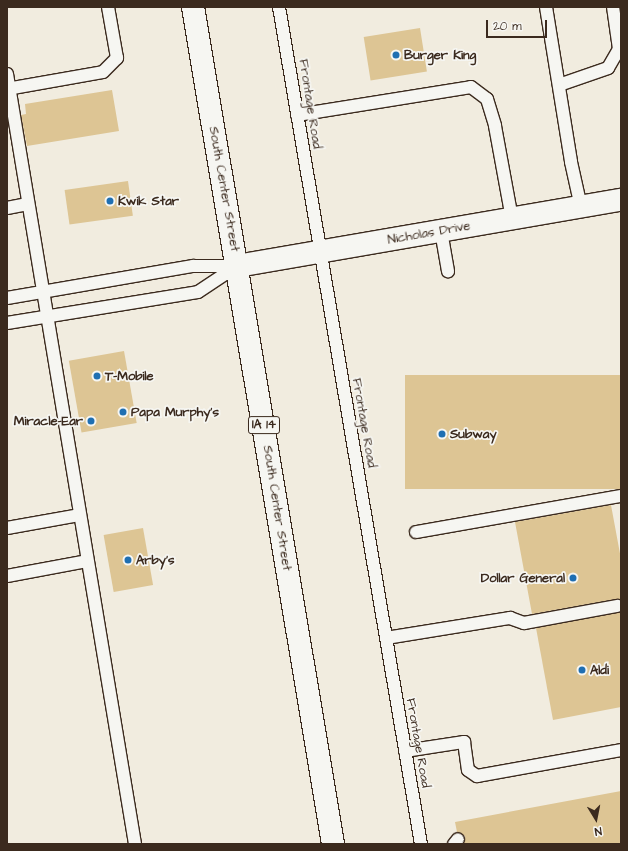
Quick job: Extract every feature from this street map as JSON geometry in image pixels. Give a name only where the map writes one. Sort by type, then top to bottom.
[{"type":"main road","name":"South Center Street","points":[[193,7],[333,844]]},
{"type":"main road","name":"Nicholas Drive","points":[[237,266],[621,200]]},
{"type":"lane","points":[[8,89],[104,72],[117,58],[108,7]]},
{"type":"lane","name":"Frontage Road","points":[[279,7],[421,844]]},
{"type":"lane","points":[[546,7],[581,207]]},
{"type":"lane","points":[[559,85],[608,68],[619,50],[613,7]]},
{"type":"lane","points":[[7,74],[12,139],[28,204],[135,844]]},
{"type":"lane","points":[[297,115],[471,87],[486,99],[491,113],[512,218]]},
{"type":"lane","points":[[7,208],[28,204]]},
{"type":"lane","points":[[441,231],[448,272]]},
{"type":"lane","points":[[7,298],[192,266],[237,266]]},
{"type":"lane","points":[[7,323],[198,292],[237,266]]},
{"type":"lane","points":[[416,532],[621,496]]},
{"type":"lane","points":[[7,528],[79,515]]},
{"type":"lane","points":[[7,576],[87,561]]},
{"type":"lane","points":[[386,638],[510,618],[524,623],[617,606]]},
{"type":"lane","points":[[405,751],[464,742],[468,770],[477,776],[621,750]]},
{"type":"building","name":"Burger King","points":[[420,28],[427,71],[371,80],[364,37]]},
{"type":"building","points":[[112,90],[119,131],[27,146],[21,115],[26,114],[25,104]]},
{"type":"building","points":[[128,181],[133,216],[69,225],[65,190]]},
{"type":"building","points":[[124,351],[137,423],[82,433],[69,361]]},
{"type":"building","points":[[405,375],[621,375],[621,489],[405,489]]},
{"type":"building","name":"Dollar General","points":[[611,505],[621,559],[621,600],[616,599],[532,614],[515,522]]},
{"type":"building","name":"Arby's","points":[[143,528],[153,585],[114,592],[104,535]]},
{"type":"building","name":"Aldi","points":[[621,612],[621,707],[553,720],[536,628]]},
{"type":"building","points":[[621,791],[621,844],[464,844],[465,836],[457,832],[455,822]]},
{"type":"place","name":"Burger King","points":[[396,55]]},
{"type":"place","name":"Kwik Star","points":[[110,201]]},
{"type":"place","name":"T-Mobile","points":[[97,376]]},
{"type":"place","name":"Papa Murphy's","points":[[123,412]]},
{"type":"place","name":"Miracle-Ear","points":[[91,421]]},
{"type":"place","name":"Subway","points":[[442,434]]},
{"type":"place","name":"Arby's","points":[[128,560]]},
{"type":"place","name":"Dollar General","points":[[573,578]]},
{"type":"place","name":"Aldi","points":[[582,670]]}]
